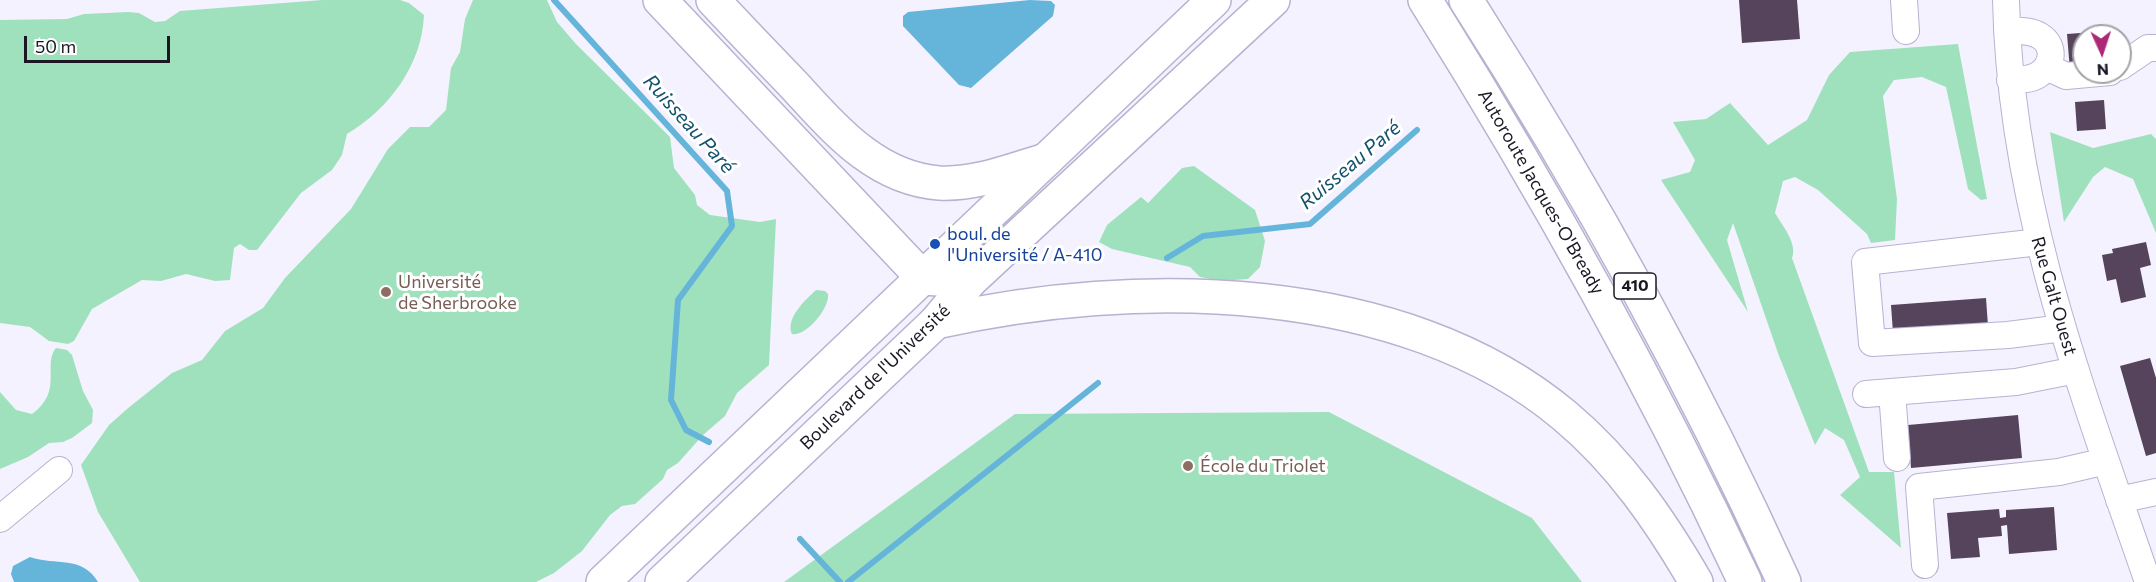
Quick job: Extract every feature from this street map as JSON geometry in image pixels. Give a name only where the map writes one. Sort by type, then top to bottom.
[{"type":"main road","points":[[660,0],[923,278],[970,280]]},
{"type":"main road","points":[[712,0],[841,135],[865,156],[887,168],[919,180],[951,183],[984,178],[1047,160]]},
{"type":"main road","name":"Boulevard de l'Université","points":[[662,582],[936,322],[970,280],[1273,0]]},
{"type":"main road","name":"Autoroute Jacques-O'Bready","points":[[1425,0],[1506,130],[1607,308],[1665,417],[1745,582]]},
{"type":"main road","name":"Autoroute Jacques-O'Bready","points":[[1466,0],[1550,136],[1645,304],[1705,418],[1784,582]]},
{"type":"main road","name":"Boulevard de l'Université","points":[[603,582],[1047,160],[1204,3]]},
{"type":"main road","points":[[936,322],[981,312],[1041,303],[1163,297],[1238,300],[1306,307],[1362,317],[1414,331],[1450,345],[1500,371],[1549,403],[1579,428],[1613,462],[1646,502],[1696,582]]},
{"type":"street","points":[[1904,0],[1906,31]]},
{"type":"street","name":"Rue Galt Ouest","points":[[2007,0],[2010,80],[2017,135],[2039,242],[2076,370],[2145,581]]},
{"type":"street","points":[[2007,30],[2031,33],[2046,41],[2051,53],[2047,67],[2036,76],[2010,80]]},
{"type":"street","points":[[2132,59],[2148,48],[2156,48]]},
{"type":"street","points":[[2047,67],[2066,76],[2072,75]]},
{"type":"street","points":[[2039,242],[1865,262],[1872,343],[2008,335],[2063,328]]},
{"type":"street","points":[[1866,394],[2016,382],[2076,370]]},
{"type":"street","points":[[1892,392],[1897,458]]},
{"type":"street","points":[[1925,565],[1919,487],[2059,472],[2106,461]]},
{"type":"street","points":[[0,519],[58,470]]},
{"type":"street","points":[[2120,500],[2156,492]]},
{"type":"green space","points":[[322,0],[400,0],[409,3],[424,15],[417,51],[410,68],[389,99],[362,124],[347,134],[342,155],[332,170],[301,193],[257,250],[249,250],[240,244],[234,248],[230,280],[215,281],[186,274],[161,281],[142,280],[92,309],[74,341],[68,344],[49,341],[30,327],[0,323],[0,20],[67,19],[84,14],[128,12],[139,13],[155,22],[165,21],[180,11]]},
{"type":"green space","points":[[473,0],[547,0],[557,22],[576,44],[670,137],[674,168],[695,195],[697,205],[710,215],[760,222],[776,219],[769,365],[737,393],[725,416],[703,435],[678,463],[667,470],[663,479],[635,504],[622,506],[610,515],[582,551],[554,573],[536,582],[140,582],[98,512],[81,465],[109,425],[127,409],[172,373],[202,360],[225,331],[263,308],[285,278],[351,209],[388,149],[410,127],[429,127],[446,110],[451,68],[460,52],[465,19]]},
{"type":"green space","points":[[1958,44],[1987,199],[1981,200],[1968,189],[1946,87],[1922,77],[1894,80],[1883,96],[1897,199],[1895,240],[1871,243],[1867,234],[1818,190],[1795,177],[1783,181],[1775,213],[1791,241],[1792,258],[1869,472],[1894,472],[1901,548],[1840,495],[1860,477],[1844,440],[1825,428],[1815,445],[1779,356],[1733,223],[1727,240],[1748,312],[1661,180],[1690,172],[1695,160],[1673,122],[1706,119],[1730,103],[1768,145],[1807,120],[1829,75],[1850,52]]},
{"type":"green space","points":[[2050,132],[2093,148],[2151,134],[2156,139],[2156,233],[2133,179],[2105,167],[2093,177],[2064,222]]},
{"type":"green space","points":[[1194,166],[1255,210],[1265,241],[1260,267],[1248,279],[1221,281],[1200,277],[1190,267],[1112,249],[1099,242],[1107,225],[1141,197],[1148,203],[1182,168]]},
{"type":"green space","points":[[816,290],[825,291],[828,294],[825,307],[804,331],[792,334],[791,322],[794,316]]},
{"type":"green space","points":[[56,348],[67,350],[72,355],[83,391],[93,410],[92,423],[72,438],[63,442],[49,443],[28,457],[0,469],[0,392],[16,410],[32,414],[42,405],[47,396],[51,379],[52,355]]},
{"type":"green space","name":"École du Triolet","points":[[1329,412],[1532,518],[1582,582],[784,582],[1015,414]]},
{"type":"water","points":[[1030,0],[1051,1],[1055,5],[1053,16],[971,88],[959,85],[903,26],[903,16],[908,12]]},
{"type":"water","points":[[30,557],[76,565],[92,574],[98,582],[14,582],[11,574],[13,566]]},
{"type":"building","points":[[1739,0],[1797,0],[1800,39],[1742,43]]},
{"type":"building","points":[[2067,34],[2072,34],[2072,71],[2070,71]]},
{"type":"building","points":[[2104,100],[2106,129],[2077,131],[2075,102]]},
{"type":"building","points":[[2146,242],[2151,265],[2140,268],[2146,297],[2121,303],[2116,279],[2107,281],[2102,255],[2113,253],[2112,249]]},
{"type":"building","points":[[1986,298],[1988,326],[1893,333],[1891,305]]},
{"type":"building","points":[[2150,358],[2156,378],[2156,453],[2146,456],[2120,366]]},
{"type":"building","points":[[2018,415],[2022,458],[1911,468],[1908,425]]},
{"type":"building","points":[[2054,507],[2057,550],[2009,554],[2007,525],[2001,526],[2002,536],[1978,538],[1980,557],[1951,559],[1947,513],[1999,509],[2000,518],[2006,517],[2006,510]]},
{"type":"waterway","name":"Ruisseau Paré","points":[[554,0],[727,191],[732,226],[678,300],[671,400],[686,430],[709,442]]},
{"type":"waterway","name":"Ruisseau Paré","points":[[1167,258],[1203,236],[1310,224],[1417,130]]},
{"type":"waterway","name":"Ruisseau Paré","points":[[848,582],[1098,383]]},
{"type":"waterway","name":"Ruisseau Paré","points":[[800,539],[840,582]]},
{"type":"place","name":"boul. de l'Université / A-410","points":[[935,244]]},
{"type":"place","name":"Université de Sherbrooke","points":[[386,292]]},
{"type":"place","name":"École du Triolet","points":[[1188,466]]}]
